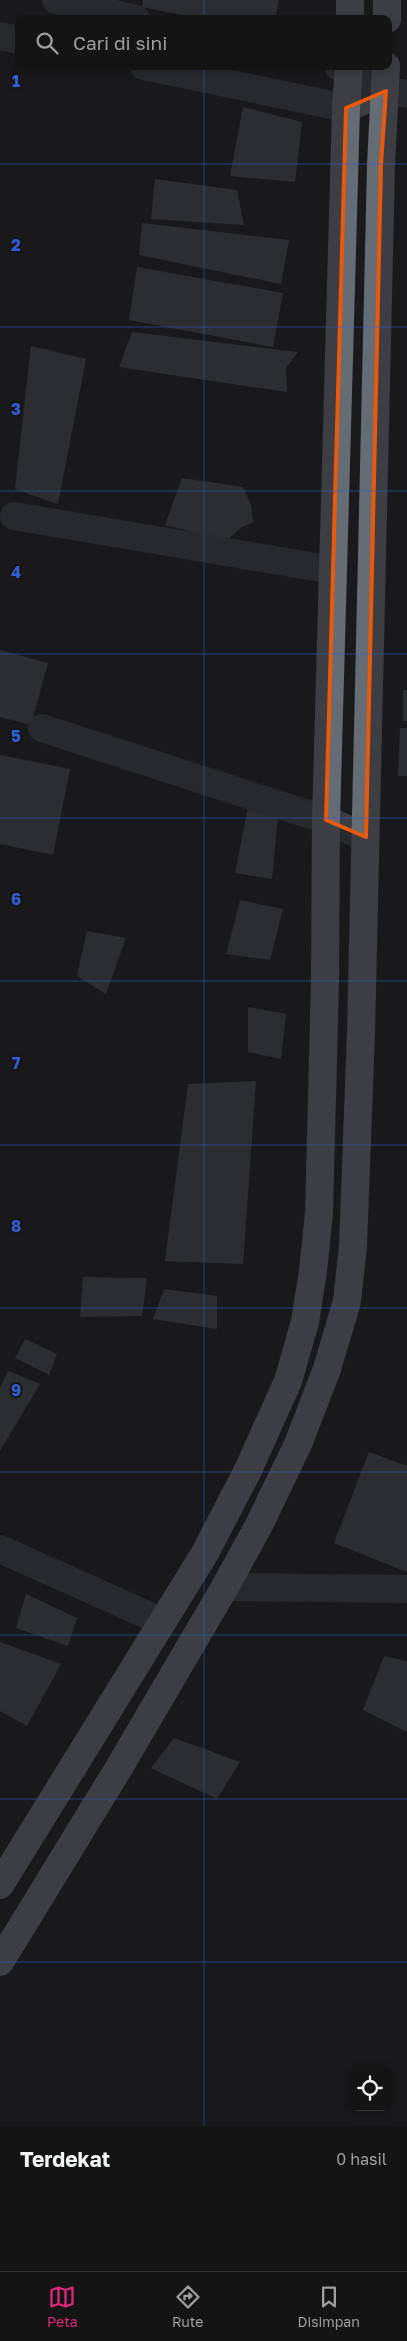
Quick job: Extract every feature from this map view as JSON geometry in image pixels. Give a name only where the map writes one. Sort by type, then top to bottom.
[{"type":"highway","points":[[350,0],[350,15]]},
{"type":"highway","points":[[386,15],[387,0]]},
{"type":"highway","points":[[0,1885],[205,1553],[248,1470],[288,1380],[305,1322],[313,1272],[319,1214],[326,980],[326,820],[346,70]]},
{"type":"highway","points":[[0,1962],[120,1766],[260,1525],[298,1444],[327,1369],[347,1301],[353,1246],[366,837],[381,165],[393,84]]},
{"type":"street","points":[[56,0],[119,15]]},
{"type":"street","points":[[0,36],[15,39]]},
{"type":"street","points":[[163,70],[346,108],[393,84]]},
{"type":"street","points":[[354,70],[393,84]]},
{"type":"street","points":[[14,516],[333,570]]},
{"type":"street","points":[[42,728],[326,820],[366,837]]},
{"type":"street","points":[[0,1549],[164,1622]]},
{"type":"street","points":[[225,1587],[407,1589]]},
{"type":"highlighted area","points":[[386,91],[381,165],[366,837],[326,820],[346,108]]},
{"type":"building","points":[[143,0],[279,0],[276,15],[182,15],[142,7]]},
{"type":"building","points":[[243,107],[302,122],[295,182],[230,176]]},
{"type":"building","points":[[155,179],[237,190],[244,225],[151,219]]},
{"type":"building","points":[[142,223],[289,240],[281,284],[139,255]]},
{"type":"building","points":[[137,267],[283,293],[273,347],[129,320]]},
{"type":"building","points":[[132,332],[298,352],[286,368],[287,392],[119,367]]},
{"type":"building","points":[[31,346],[86,359],[58,504],[15,489]]},
{"type":"building","points":[[182,478],[243,487],[251,505],[253,522],[242,527],[226,541],[165,525]]},
{"type":"building","points":[[0,650],[48,663],[31,725],[0,717]]},
{"type":"building","points":[[403,690],[407,690],[407,721],[403,721]]},
{"type":"building","points":[[400,728],[407,728],[407,776],[398,776]]},
{"type":"building","points":[[0,755],[70,769],[53,855],[0,844]]},
{"type":"building","points":[[249,802],[279,806],[272,879],[235,873]]},
{"type":"building","points":[[240,900],[283,909],[270,960],[226,954]]},
{"type":"building","points":[[87,931],[126,938],[106,994],[77,976]]},
{"type":"building","points":[[248,1007],[286,1014],[281,1059],[248,1052]]},
{"type":"building","points":[[256,1081],[243,1264],[165,1261],[188,1084]]},
{"type":"building","points":[[83,1277],[147,1278],[142,1316],[80,1317]]},
{"type":"building","points":[[164,1289],[217,1296],[217,1329],[153,1319]]},
{"type":"building","points":[[25,1339],[57,1354],[49,1375],[15,1358]]},
{"type":"building","points":[[8,1371],[40,1384],[0,1451],[0,1388]]},
{"type":"building","points":[[369,1452],[407,1466],[407,1572],[334,1543]]},
{"type":"building","points":[[26,1594],[77,1618],[68,1646],[16,1628]]},
{"type":"building","points":[[0,1642],[61,1664],[27,1726],[0,1711]]},
{"type":"building","points":[[384,1656],[407,1661],[407,1732],[363,1710]]},
{"type":"building","points":[[174,1738],[240,1762],[217,1799],[151,1768]]}]
